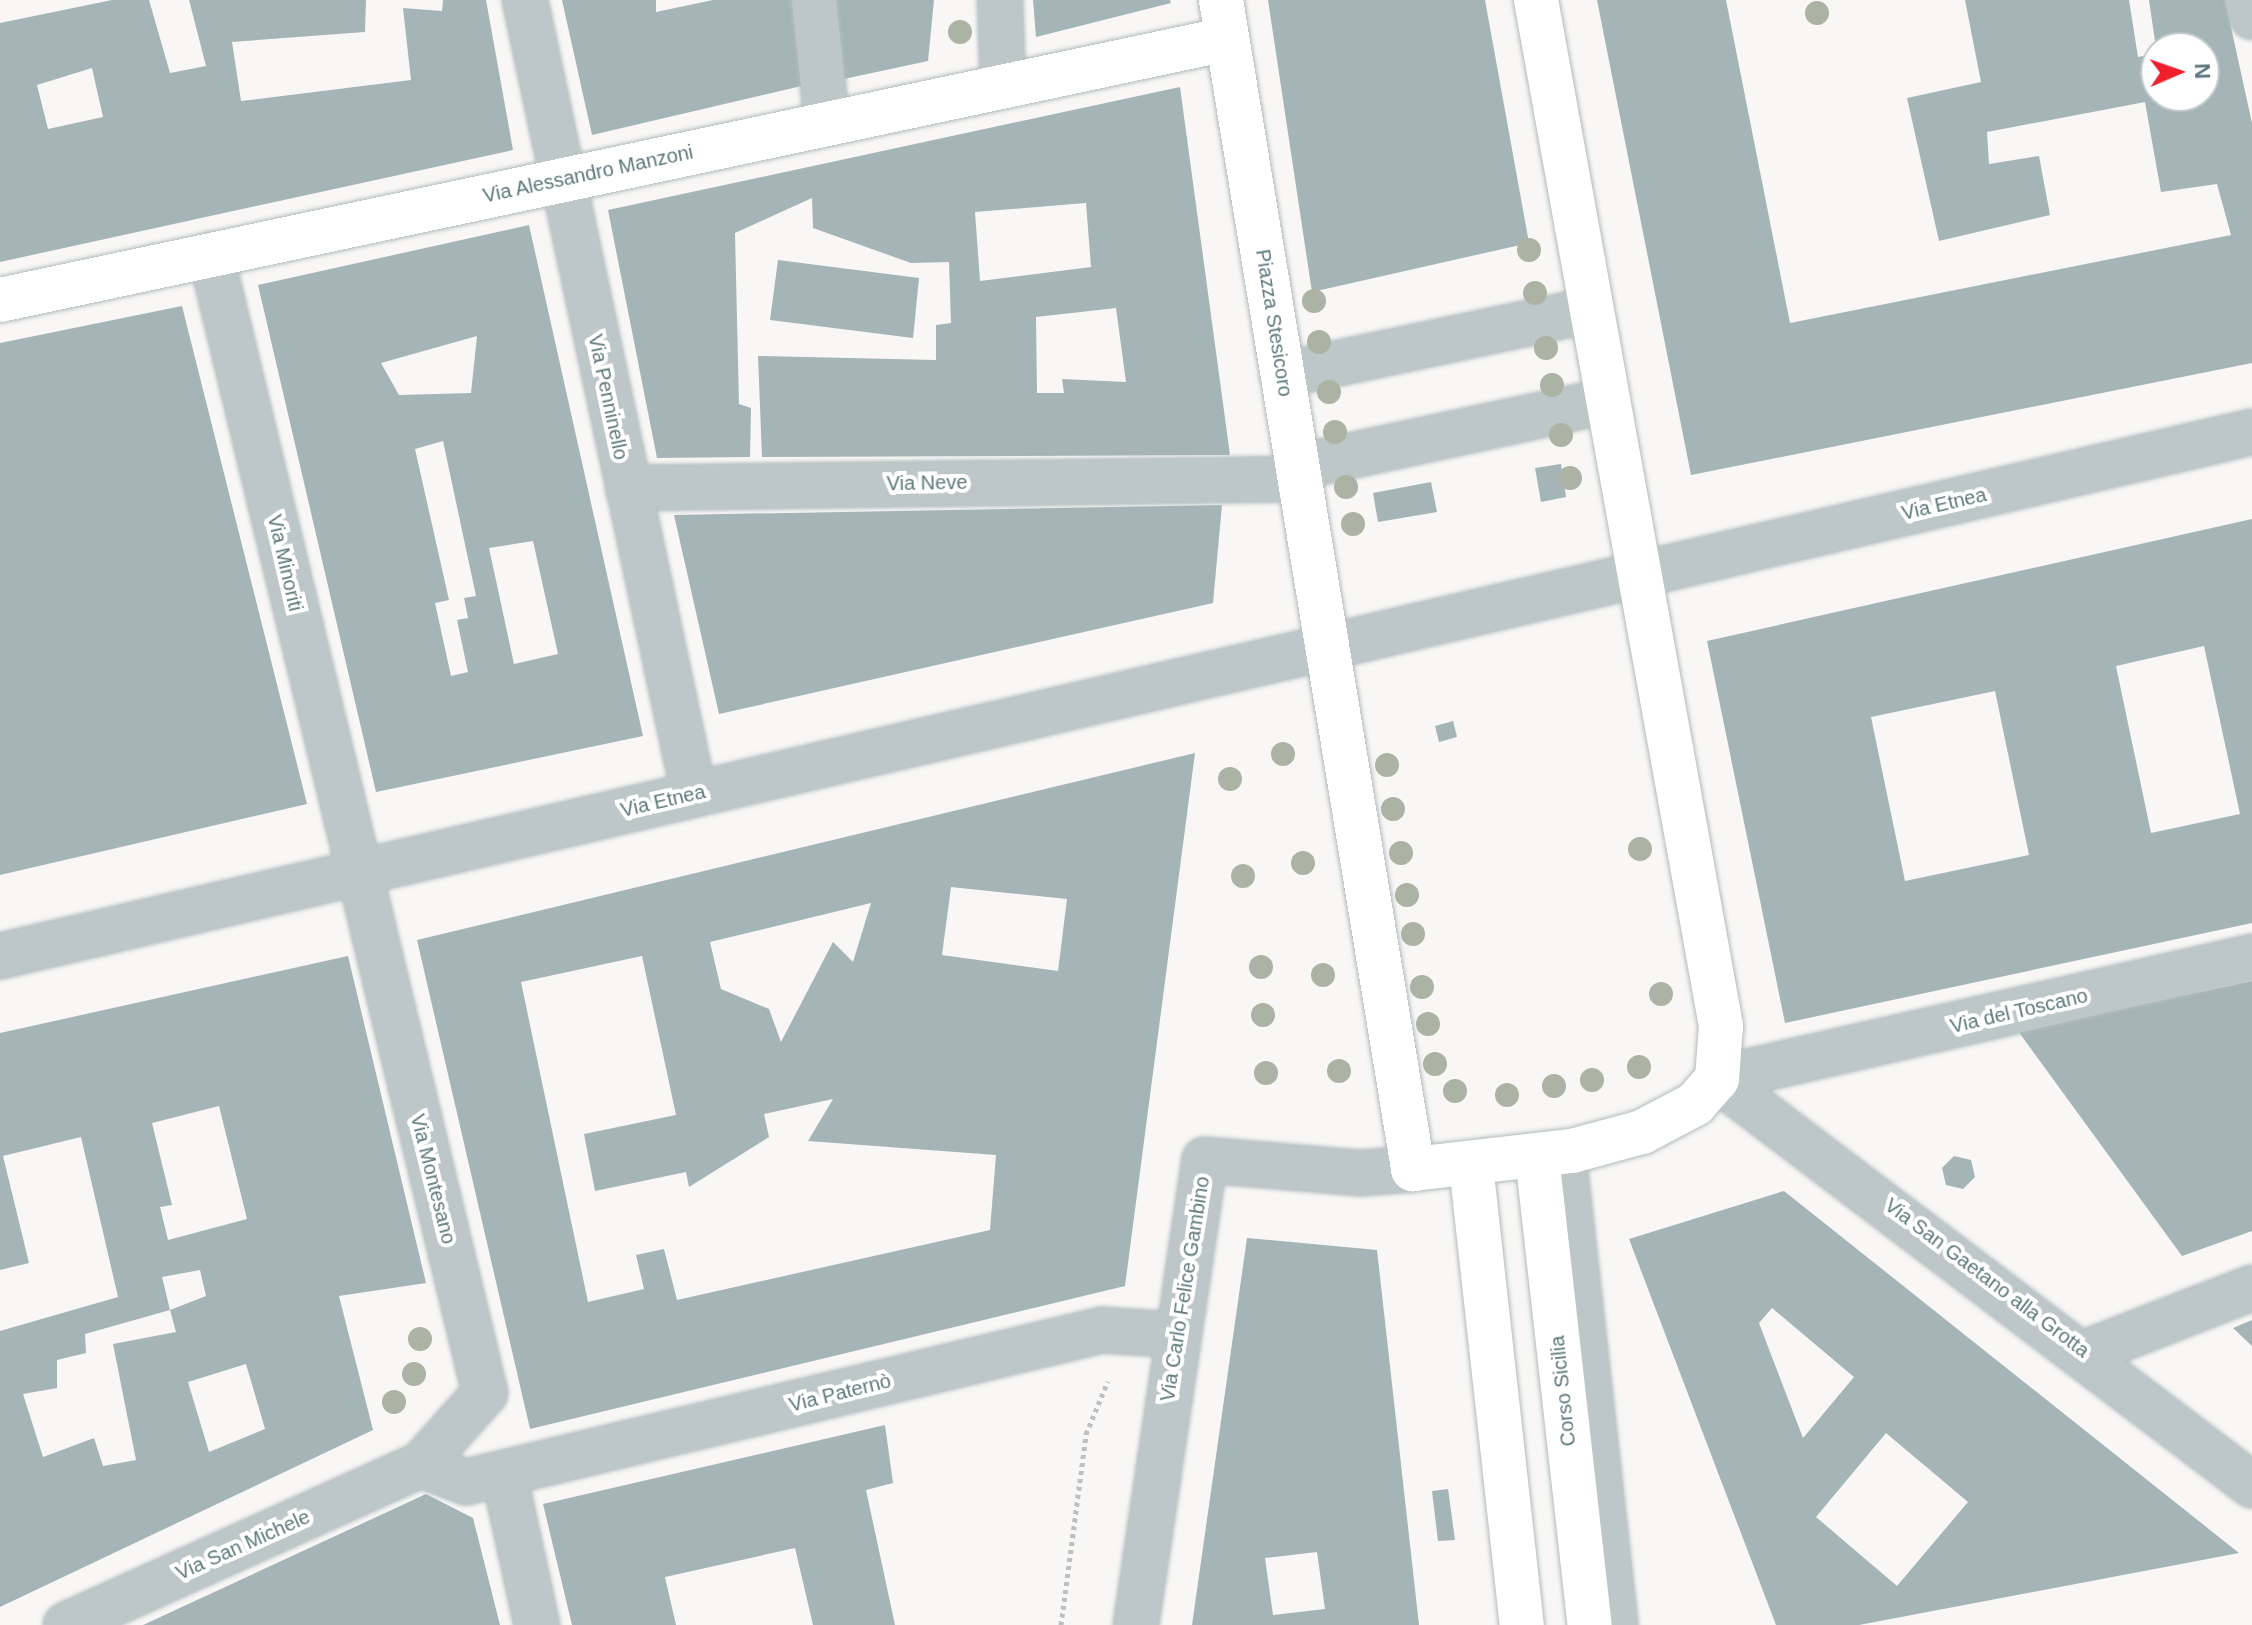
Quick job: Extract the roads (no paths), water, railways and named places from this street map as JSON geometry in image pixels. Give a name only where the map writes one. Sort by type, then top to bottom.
[{"type":"main road","points":[[1413,1169],[1554,1154],[1642,1132],[1695,1104],[1717,1079],[1721,1026],[1635,576],[1536,0]]},
{"type":"main road","name":"Via Alessandro Manzoni","points":[[0,300],[1176,48],[1224,19]]},
{"type":"main road","name":"Piazza Stesicoro","points":[[1224,19],[1413,1169]]},
{"type":"main road","name":"Corso Sicilia","points":[[1554,1154],[1590,1625]]},
{"type":"main road","points":[[1471,1165],[1522,1625]]},
{"type":"street","name":"Via Penninello","points":[[525,0],[694,794]]},
{"type":"street","points":[[814,0],[827,123]]},
{"type":"street","points":[[1000,0],[1003,84]]},
{"type":"street","points":[[2248,0],[2252,17]]},
{"type":"street","name":"Via Minoriti","points":[[211,255],[359,872]]},
{"type":"street","points":[[1282,375],[1590,310]]},
{"type":"street","name":"Via Neve","points":[[628,488],[1226,479],[1298,473],[1606,401]]},
{"type":"street","name":"Via Etnea","points":[[0,956],[2252,432]]},
{"type":"street","name":"Via Montesano","points":[[359,872],[485,1393],[421,1465]]},
{"type":"street","name":"Via del Toscano","points":[[1717,1079],[2252,957]]},
{"type":"street","name":"Via San Gaetano alla Grotta","points":[[1717,1079],[2085,1353],[2252,1485]]},
{"type":"street","name":"Via Carlo Felice Gambino","points":[[1136,1625],[1205,1160],[1361,1173],[1413,1169]]},
{"type":"street","points":[[2085,1353],[2252,1288]]},
{"type":"street","name":"Via Paternò","points":[[421,1465],[466,1482],[1102,1330],[1177,1335]]},
{"type":"street","name":"Via San Michele","points":[[66,1625],[421,1465]]},
{"type":"street","points":[[504,1474],[537,1625]]},
{"type":"lane","points":[[1554,1154],[1624,1625]]}]
